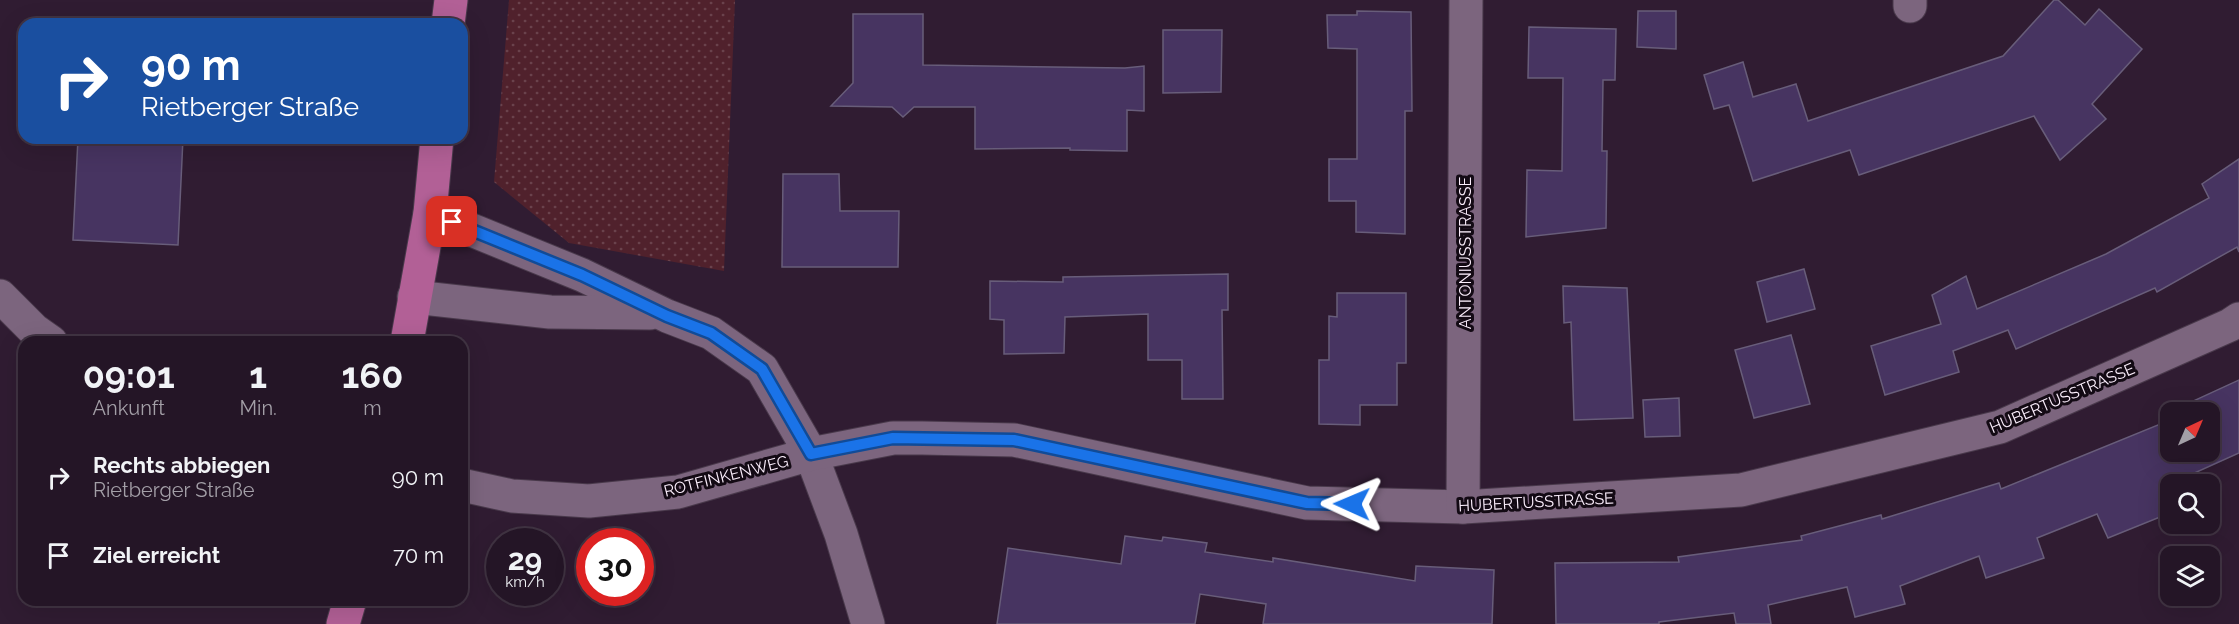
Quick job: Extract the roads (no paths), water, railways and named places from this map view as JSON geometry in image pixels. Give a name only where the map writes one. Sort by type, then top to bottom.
[{"type":"main road","points":[[449,18],[451,0]]},
{"type":"main road","points":[[408,336],[430,213],[436,144]]},
{"type":"main road","points":[[343,624],[348,606]]},
{"type":"street","name":"ANTONIUSSTRASSE","points":[[1463,507],[1466,0]]},
{"type":"street","points":[[430,213],[582,275],[661,313],[711,333],[762,369],[811,454],[841,534],[868,624]]},
{"type":"street","points":[[0,296],[42,336]]},
{"type":"street","points":[[414,297],[550,312],[661,313]]},
{"type":"street","name":"HUBERTUSSTRASSE","points":[[811,454],[893,438],[1014,440],[1307,503],[1463,507],[1741,490],[2000,427],[2239,319]]},
{"type":"street","name":"ROTFINKENWEG","points":[[468,486],[512,496],[588,501],[678,492],[811,454]]}]
